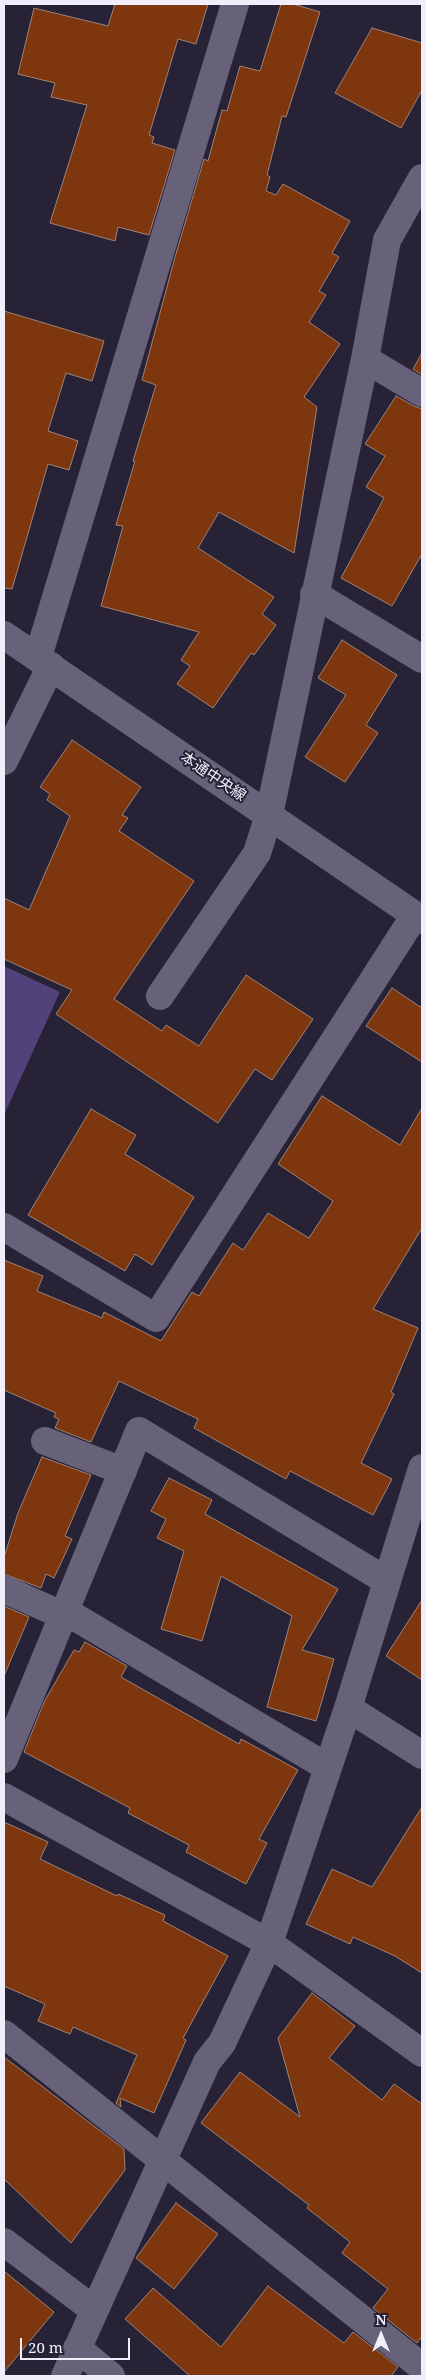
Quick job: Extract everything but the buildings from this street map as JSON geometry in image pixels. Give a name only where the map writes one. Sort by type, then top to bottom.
[{"type":"street","points":[[4,761],[45,661],[235,4]]},
{"type":"street","points":[[160,996],[257,853],[269,815],[314,594],[366,359],[387,240],[422,178]]},
{"type":"street","points":[[366,359],[422,393]]},
{"type":"street","points":[[314,594],[422,658]]},
{"type":"street","name":"本通中央線","points":[[4,635],[45,661],[419,917]]},
{"type":"street","points":[[4,1226],[156,1318],[419,917]]},
{"type":"street","points":[[4,1758],[139,1431],[387,1581]]},
{"type":"street","points":[[45,1441],[122,1472]]},
{"type":"street","points":[[65,2376],[208,2062],[222,2043],[269,1943],[348,1708],[421,1477]]},
{"type":"street","points":[[4,1589],[64,1613],[327,1767]]},
{"type":"street","points":[[348,1708],[422,1755]]},
{"type":"street","points":[[4,1797],[269,1943],[422,2052]]},
{"type":"street","points":[[4,2034],[422,2367]]},
{"type":"street","points":[[4,2242],[94,2310]]},
{"type":"street","points":[[77,2348],[111,2376]]},
{"type":"shaded area","points":[[4,966],[60,992],[4,1115]]}]
